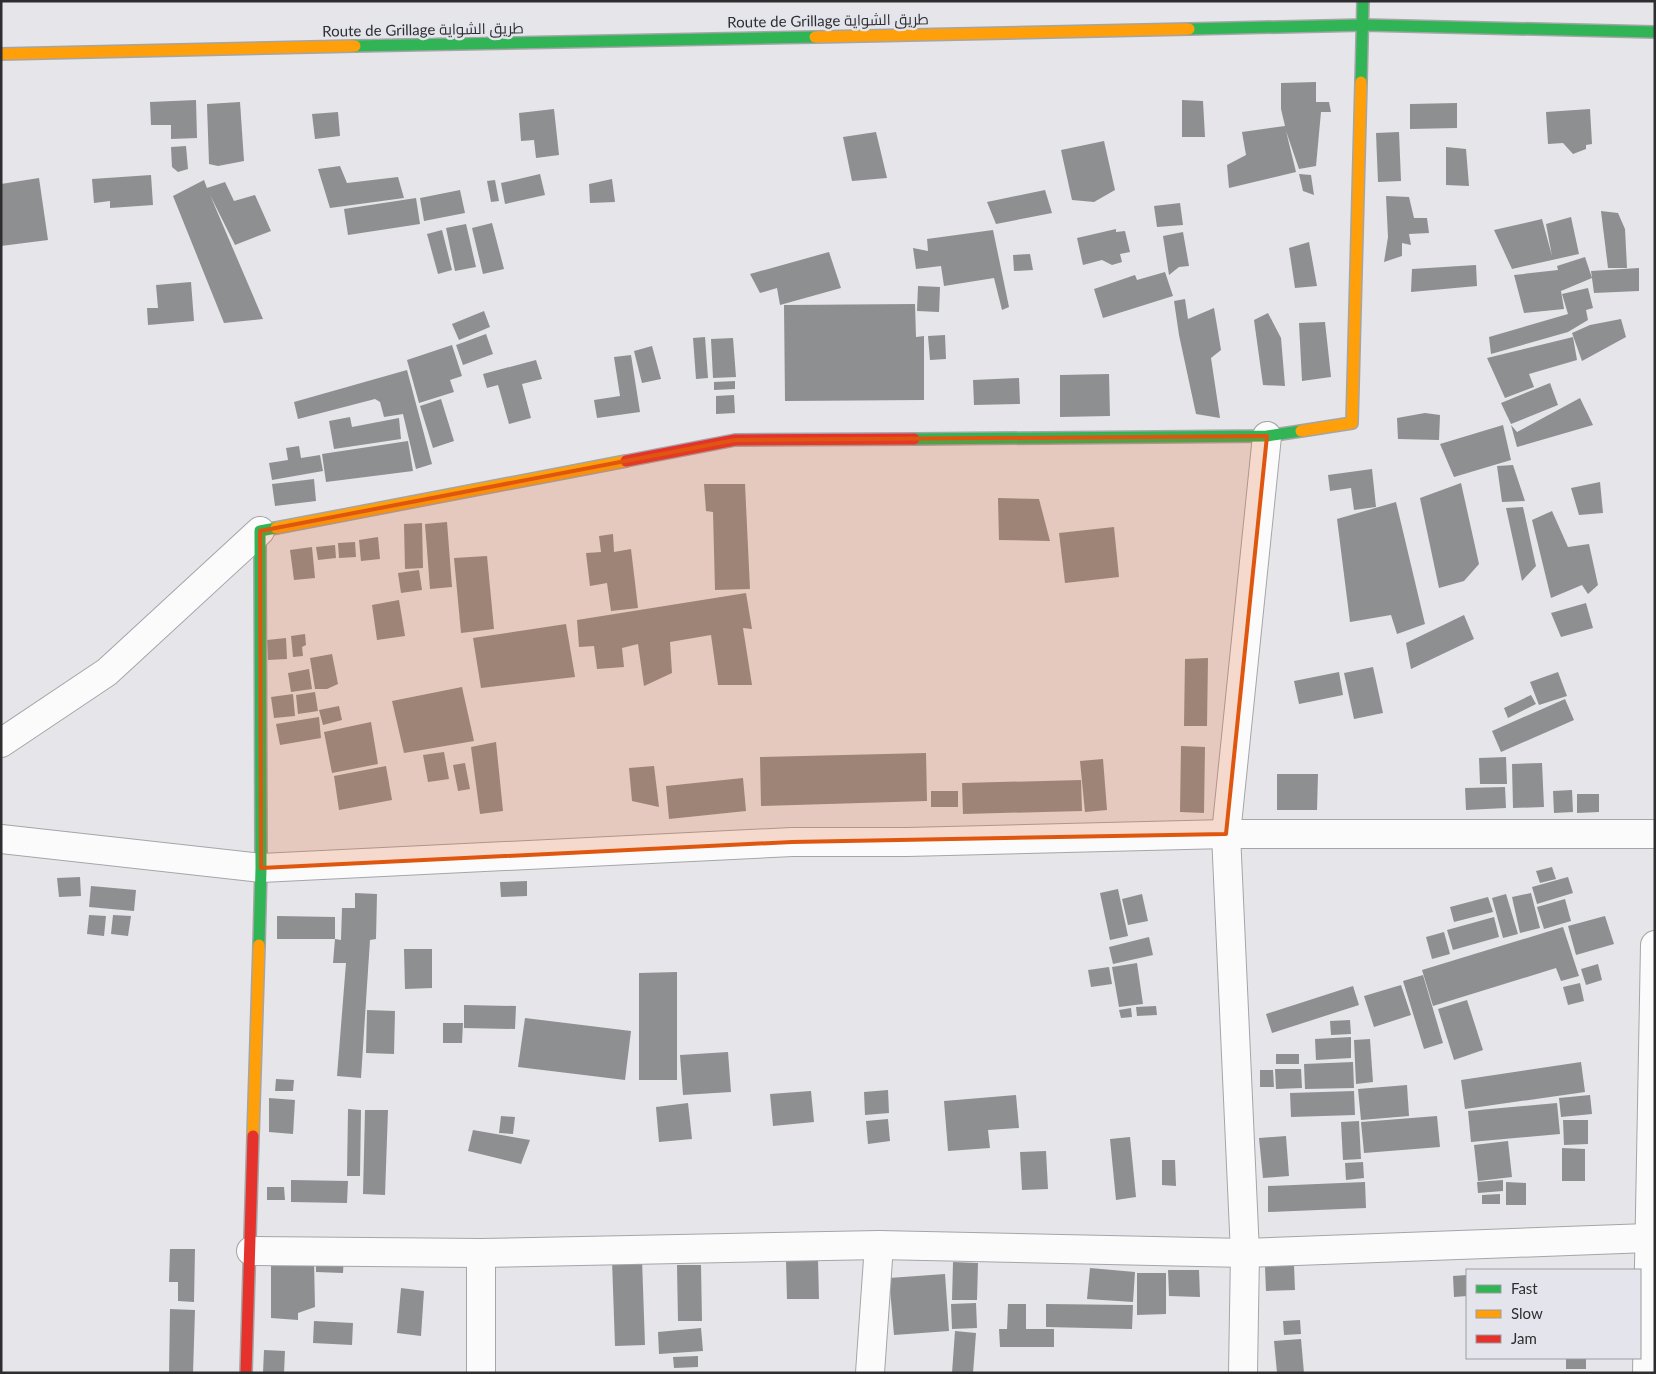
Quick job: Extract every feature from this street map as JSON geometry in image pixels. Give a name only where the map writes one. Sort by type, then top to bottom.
[{"type":"street","points":[[4,738],[107,672],[260,531],[735,440],[1267,436],[1352,423],[1364,25],[1363,1]]},
{"type":"street","name":"Route de Grillage طريق الشواية","points":[[1,54],[1364,25],[1655,32]]},
{"type":"street","points":[[1243,1373],[1245,1253],[1226,834],[1267,436]]},
{"type":"street","points":[[246,1373],[260,868],[260,531]]},
{"type":"street","points":[[1,838],[260,868],[792,842],[907,842],[1226,834],[1655,834]]},
{"type":"street","points":[[1647,1373],[1648,1238],[1655,945]]},
{"type":"street","points":[[250,1251],[481,1253],[879,1244],[1245,1253],[1648,1238]]},
{"type":"street","points":[[870,1373],[879,1244]]},
{"type":"street","points":[[481,1253],[481,1373]]},
{"type":"highlighted area","points":[[1267,436],[1226,834],[792,842],[261,868],[260,531],[735,440]]},
{"type":"building","points":[[1316,82],[1316,102],[1329,102],[1331,112],[1321,112],[1316,166],[1299,169],[1286,131],[1296,172],[1229,188],[1227,165],[1246,155],[1242,132],[1285,126],[1281,109],[1281,83]]},
{"type":"building","points":[[196,100],[197,138],[171,139],[171,125],[151,125],[150,102]]},
{"type":"building","points":[[1182,100],[1203,101],[1205,137],[1182,137]]},
{"type":"building","points":[[240,102],[244,161],[218,166],[209,164],[207,104]]},
{"type":"building","points":[[1457,103],[1457,128],[1410,129],[1410,104]]},
{"type":"building","points":[[554,109],[559,155],[536,158],[534,140],[521,141],[519,113]]},
{"type":"building","points":[[1590,109],[1592,144],[1586,145],[1586,149],[1573,154],[1563,143],[1548,144],[1546,112]]},
{"type":"building","points":[[338,112],[340,136],[315,139],[312,114]]},
{"type":"building","points":[[876,132],[887,178],[852,181],[843,137]]},
{"type":"building","points":[[1399,132],[1401,181],[1378,182],[1376,133]]},
{"type":"building","points":[[1104,141],[1115,190],[1094,202],[1072,200],[1061,150]]},
{"type":"building","points":[[186,146],[188,169],[178,172],[172,167],[171,147]]},
{"type":"building","points":[[1446,147],[1466,149],[1469,186],[1446,185]]},
{"type":"building","points":[[340,166],[347,183],[398,177],[404,198],[330,208],[318,169]]},
{"type":"building","points":[[540,174],[545,195],[505,204],[501,183]]},
{"type":"building","points":[[1299,174],[1311,175],[1314,195],[1303,191]]},
{"type":"building","points":[[151,175],[153,205],[110,208],[110,201],[94,203],[92,179]]},
{"type":"building","points":[[39,178],[48,240],[1,246],[1,184]]},
{"type":"building","points":[[612,179],[615,202],[590,203],[589,184]]},
{"type":"building","points":[[204,180],[207,188],[225,182],[234,201],[255,195],[271,231],[235,245],[210,195],[263,319],[224,323],[173,196]]},
{"type":"building","points":[[495,180],[499,201],[491,202],[487,181]]},
{"type":"building","points":[[460,190],[465,213],[424,221],[420,198]]},
{"type":"building","points":[[1045,190],[1052,213],[996,224],[987,202]]},
{"type":"building","points":[[1386,196],[1409,197],[1414,218],[1427,218],[1429,233],[1409,234],[1411,245],[1402,243],[1402,256],[1384,262],[1388,237]]},
{"type":"building","points":[[416,198],[420,224],[348,235],[344,209]]},
{"type":"building","points":[[1180,203],[1183,225],[1157,227],[1154,206]]},
{"type":"building","points":[[1601,211],[1618,213],[1625,229],[1627,268],[1608,268]]},
{"type":"building","points":[[1571,217],[1579,254],[1512,269],[1494,230],[1542,219],[1552,256],[1546,224]]},
{"type":"building","points":[[492,223],[504,269],[483,274],[472,228]]},
{"type":"building","points":[[466,224],[476,267],[455,271],[446,228]]},
{"type":"building","points":[[1116,229],[1116,232],[1125,231],[1130,252],[1120,254],[1122,262],[1112,265],[1102,260],[1083,265],[1077,238]]},
{"type":"building","points":[[442,230],[452,270],[438,274],[427,234]]},
{"type":"building","points":[[993,230],[1009,307],[1002,310],[994,278],[944,286],[941,266],[916,269],[913,248],[928,251],[927,239]]},
{"type":"building","points":[[1183,232],[1189,266],[1179,267],[1169,275],[1163,236]]},
{"type":"building","points":[[1309,242],[1317,286],[1295,288],[1289,248]]},
{"type":"building","points":[[829,252],[841,288],[780,305],[777,288],[760,293],[750,274]]},
{"type":"building","points":[[1030,254],[1033,270],[1014,271],[1013,255]]},
{"type":"building","points":[[1585,257],[1592,278],[1561,291],[1564,309],[1524,313],[1514,275],[1558,270],[1557,266]]},
{"type":"building","points":[[1476,265],[1477,286],[1411,292],[1412,269]]},
{"type":"building","points":[[1639,268],[1639,291],[1594,293],[1591,271]]},
{"type":"building","points":[[1165,272],[1173,296],[1103,318],[1094,289],[1135,275],[1137,280]]},
{"type":"building","points":[[191,282],[194,321],[148,325],[147,308],[158,308],[156,285]]},
{"type":"building","points":[[918,286],[940,287],[939,312],[917,311]]},
{"type":"building","points":[[1588,288],[1593,308],[1586,310],[1588,320],[1568,332],[1491,354],[1489,337],[1568,314],[1562,294]]},
{"type":"building","points":[[1185,299],[1188,319],[1214,308],[1221,350],[1211,358],[1220,418],[1196,414],[1179,335],[1174,301]]},
{"type":"building","points":[[915,304],[916,337],[924,336],[924,400],[785,401],[784,305]]},
{"type":"building","points":[[484,311],[490,327],[459,340],[452,324]]},
{"type":"building","points":[[1268,313],[1281,338],[1285,386],[1263,385],[1254,320]]},
{"type":"building","points":[[1621,319],[1626,337],[1582,361],[1572,333],[1590,325]]},
{"type":"building","points":[[1325,322],[1331,377],[1302,381],[1299,323]]},
{"type":"building","points":[[486,334],[493,354],[463,365],[456,345]]},
{"type":"building","points":[[945,335],[946,359],[930,360],[928,336]]},
{"type":"building","points":[[705,337],[708,378],[696,379],[693,338]]},
{"type":"building","points":[[1573,337],[1577,360],[1529,374],[1534,387],[1505,398],[1487,358]]},
{"type":"building","points":[[733,338],[736,377],[713,378],[711,339]]},
{"type":"building","points":[[452,345],[462,376],[450,380],[454,392],[419,403],[407,360]]},
{"type":"building","points":[[652,346],[661,379],[642,383],[634,351]]},
{"type":"building","points":[[631,355],[640,412],[597,418],[594,400],[620,396],[614,357]]},
{"type":"building","points":[[536,360],[542,379],[522,384],[531,418],[509,424],[498,385],[487,388],[483,374]]},
{"type":"building","points":[[407,370],[432,464],[416,469],[403,414],[384,417],[380,402],[375,399],[298,419],[294,402]]},
{"type":"building","points":[[1109,374],[1110,416],[1060,417],[1060,375]]},
{"type":"building","points":[[1019,378],[1020,404],[974,405],[973,380]]},
{"type":"building","points":[[735,381],[735,389],[714,390],[714,382]]},
{"type":"building","points":[[1550,383],[1558,405],[1511,424],[1501,403]]},
{"type":"building","points":[[734,395],[735,413],[716,414],[716,396]]},
{"type":"building","points":[[1580,398],[1593,425],[1517,447],[1511,425],[1517,432]]},
{"type":"building","points":[[441,399],[454,441],[433,448],[420,406]]},
{"type":"building","points":[[1425,413],[1440,415],[1439,440],[1398,439],[1397,418]]},
{"type":"building","points":[[350,417],[352,427],[399,418],[401,439],[334,449],[329,421]]},
{"type":"building","points":[[1503,425],[1511,460],[1454,477],[1440,444]]},
{"type":"building","points":[[408,441],[413,471],[326,482],[322,454]]},
{"type":"building","points":[[299,446],[301,458],[320,455],[323,471],[272,480],[269,463],[288,460],[286,448]]},
{"type":"building","points":[[1513,465],[1525,501],[1502,502],[1497,466]]},
{"type":"building","points":[[1372,469],[1376,507],[1354,510],[1351,488],[1330,491],[1328,475]]},
{"type":"building","points":[[314,479],[316,501],[275,506],[272,484]]},
{"type":"building","points":[[1600,482],[1603,513],[1579,515],[1571,488]]},
{"type":"building","points":[[1461,483],[1479,564],[1464,581],[1439,588],[1420,498]]},
{"type":"building","points":[[704,484],[745,484],[750,589],[715,590],[713,512],[706,511]]},
{"type":"building","points":[[998,498],[1039,499],[1050,541],[999,540]]},
{"type":"building","points":[[1396,502],[1425,624],[1397,634],[1391,615],[1350,622],[1337,519]]},
{"type":"building","points":[[1523,507],[1536,566],[1522,581],[1506,508]]},
{"type":"building","points":[[1552,511],[1568,547],[1589,544],[1598,585],[1588,594],[1582,585],[1551,598],[1532,520]]},
{"type":"building","points":[[447,522],[452,587],[430,589],[425,524]]},
{"type":"building","points":[[422,523],[423,568],[405,569],[404,524]]},
{"type":"building","points":[[1114,527],[1119,577],[1065,583],[1059,533]]},
{"type":"building","points":[[613,534],[614,552],[631,549],[638,608],[611,611],[607,583],[590,586],[586,553],[601,552],[599,536]]},
{"type":"building","points":[[378,537],[380,559],[361,561],[359,540]]},
{"type":"building","points":[[355,542],[356,557],[339,558],[338,543]]},
{"type":"building","points":[[335,545],[336,558],[318,560],[316,547]]},
{"type":"building","points":[[312,547],[315,578],[294,580],[290,550]]},
{"type":"building","points":[[487,556],[494,629],[461,633],[454,558]]},
{"type":"building","points":[[419,570],[422,590],[401,593],[398,573]]},
{"type":"building","points":[[746,593],[752,629],[743,628],[752,685],[718,685],[711,635],[670,642],[672,673],[644,686],[638,644],[622,648],[624,667],[597,669],[594,646],[579,647],[577,620]]},
{"type":"building","points":[[399,600],[405,636],[377,640],[372,605]]},
{"type":"building","points":[[1586,603],[1593,628],[1561,637],[1551,613]]},
{"type":"building","points":[[1464,615],[1474,639],[1411,669],[1406,643]]},
{"type":"building","points":[[566,624],[575,677],[481,688],[473,638]]},
{"type":"building","points":[[305,634],[306,645],[302,647],[303,656],[293,657],[291,636]]},
{"type":"building","points":[[286,638],[287,659],[268,660],[267,640]]},
{"type":"building","points":[[332,654],[338,684],[327,689],[315,689],[310,658]]},
{"type":"building","points":[[1208,658],[1207,726],[1184,726],[1185,659]]},
{"type":"building","points":[[1373,667],[1383,713],[1354,719],[1344,673]]},
{"type":"building","points":[[309,669],[312,689],[291,692],[288,673]]},
{"type":"building","points":[[1339,672],[1343,695],[1299,704],[1294,681]]},
{"type":"building","points":[[1558,672],[1567,696],[1539,705],[1530,682]]},
{"type":"building","points":[[462,687],[474,741],[404,753],[392,701]]},
{"type":"building","points":[[315,692],[318,711],[298,714],[296,695]]},
{"type":"building","points":[[293,694],[295,716],[274,718],[271,697]]},
{"type":"building","points":[[1531,695],[1536,704],[1508,718],[1504,708]]},
{"type":"building","points":[[1565,699],[1574,720],[1501,752],[1492,731]]},
{"type":"building","points":[[339,706],[342,720],[323,725],[319,710]]},
{"type":"building","points":[[319,717],[321,738],[280,745],[276,724]]},
{"type":"building","points":[[371,722],[378,764],[332,773],[324,732]]},
{"type":"building","points":[[496,742],[503,811],[480,814],[471,747]]},
{"type":"building","points":[[1181,746],[1205,747],[1204,813],[1180,812]]},
{"type":"building","points":[[444,752],[449,779],[428,782],[423,755]]},
{"type":"building","points":[[926,753],[927,801],[761,806],[760,757]]},
{"type":"building","points":[[1506,757],[1507,784],[1480,784],[1479,758]]},
{"type":"building","points":[[1103,759],[1107,810],[1085,812],[1080,761]]},
{"type":"building","points":[[465,763],[470,789],[458,791],[453,765]]},
{"type":"building","points":[[1542,763],[1544,807],[1513,808],[1512,764]]},
{"type":"building","points":[[386,766],[392,800],[339,810],[334,776]]},
{"type":"building","points":[[654,766],[659,807],[632,801],[629,768]]},
{"type":"building","points":[[1277,774],[1318,774],[1317,810],[1277,810]]},
{"type":"building","points":[[743,778],[746,811],[669,819],[666,786]]},
{"type":"building","points":[[1081,780],[1082,811],[963,814],[962,783]]},
{"type":"building","points":[[1505,787],[1506,808],[1466,810],[1465,788]]},
{"type":"building","points":[[1572,790],[1573,812],[1554,813],[1553,791]]},
{"type":"building","points":[[931,791],[958,791],[958,807],[931,807]]},
{"type":"building","points":[[1577,794],[1599,794],[1599,812],[1577,813]]},
{"type":"building","points":[[1552,867],[1556,879],[1540,883],[1536,871]]},
{"type":"building","points":[[80,877],[81,896],[59,897],[57,878]]},
{"type":"building","points":[[1568,877],[1573,893],[1537,904],[1532,887]]},
{"type":"building","points":[[527,881],[527,896],[501,897],[500,882]]},
{"type":"building","points":[[91,886],[136,890],[134,911],[89,907]]},
{"type":"building","points":[[1118,889],[1128,936],[1110,940],[1100,893]]},
{"type":"building","points":[[355,893],[377,894],[376,939],[370,940],[361,1078],[337,1076],[346,963],[333,963],[335,939],[341,940],[342,908],[355,908]]},
{"type":"building","points":[[1531,893],[1540,928],[1520,933],[1512,897]]},
{"type":"building","points":[[1142,894],[1148,921],[1128,925],[1122,899]]},
{"type":"building","points":[[1506,894],[1518,934],[1503,938],[1492,898]]},
{"type":"building","points":[[1488,897],[1493,912],[1454,922],[1450,907]]},
{"type":"building","points":[[1565,899],[1571,921],[1544,929],[1537,907]]},
{"type":"building","points":[[89,915],[106,916],[104,936],[87,934]]},
{"type":"building","points":[[113,915],[131,916],[128,936],[111,934]]},
{"type":"building","points":[[277,916],[335,917],[335,939],[277,939]]},
{"type":"building","points":[[1605,916],[1614,944],[1576,955],[1568,926]]},
{"type":"building","points":[[1494,917],[1499,937],[1453,950],[1447,930]]},
{"type":"building","points":[[1563,927],[1579,976],[1561,981],[1556,968],[1433,1006],[1422,970]]},
{"type":"building","points":[[1444,932],[1450,954],[1432,959],[1426,937]]},
{"type":"building","points":[[1149,937],[1153,955],[1113,964],[1109,947]]},
{"type":"building","points":[[404,949],[432,949],[432,988],[405,989]]},
{"type":"building","points":[[1137,963],[1143,1004],[1119,1007],[1112,967]]},
{"type":"building","points":[[1598,964],[1602,980],[1586,985],[1581,969]]},
{"type":"building","points":[[1109,967],[1112,984],[1091,987],[1088,970]]},
{"type":"building","points":[[677,972],[677,1080],[639,1080],[639,973]]},
{"type":"building","points":[[1423,975],[1443,1043],[1424,1049],[1403,981]]},
{"type":"building","points":[[1580,983],[1584,1001],[1568,1005],[1563,987]]},
{"type":"building","points":[[1401,985],[1411,1015],[1374,1027],[1364,996]]},
{"type":"building","points":[[1353,986],[1359,1005],[1272,1033],[1266,1014]]},
{"type":"building","points":[[1467,1000],[1483,1050],[1454,1060],[1438,1009]]},
{"type":"building","points":[[464,1005],[516,1006],[515,1029],[464,1028]]},
{"type":"building","points":[[1156,1006],[1157,1015],[1137,1016],[1136,1007]]},
{"type":"building","points":[[1131,1008],[1132,1017],[1121,1018],[1119,1010]]},
{"type":"building","points":[[367,1010],[395,1011],[394,1054],[366,1053]]},
{"type":"building","points":[[525,1018],[631,1031],[625,1080],[518,1067]]},
{"type":"building","points":[[1350,1020],[1351,1034],[1331,1035],[1330,1021]]},
{"type":"building","points":[[443,1023],[463,1023],[462,1043],[443,1043]]},
{"type":"building","points":[[1351,1037],[1351,1058],[1316,1060],[1315,1039]]},
{"type":"building","points":[[1370,1039],[1373,1082],[1356,1084],[1354,1040]]},
{"type":"building","points":[[728,1052],[731,1092],[683,1095],[680,1055]]},
{"type":"building","points":[[1276,1054],[1299,1054],[1299,1064],[1276,1064]]},
{"type":"building","points":[[1353,1062],[1354,1088],[1305,1089],[1304,1064]]},
{"type":"building","points":[[1581,1062],[1585,1092],[1465,1109],[1461,1080]]},
{"type":"building","points":[[1275,1069],[1301,1069],[1302,1088],[1276,1089]]},
{"type":"building","points":[[1260,1070],[1273,1070],[1274,1087],[1260,1087]]},
{"type":"building","points":[[276,1079],[294,1080],[293,1091],[275,1091]]},
{"type":"building","points":[[1407,1085],[1409,1116],[1361,1120],[1358,1089]]},
{"type":"building","points":[[888,1090],[889,1113],[865,1115],[864,1092]]},
{"type":"building","points":[[811,1091],[814,1122],[773,1126],[770,1094]]},
{"type":"building","points":[[1354,1091],[1355,1115],[1291,1117],[1290,1093]]},
{"type":"building","points":[[1016,1095],[1019,1128],[988,1130],[990,1148],[948,1151],[944,1101]]},
{"type":"building","points":[[1590,1095],[1592,1114],[1561,1117],[1559,1098]]},
{"type":"building","points":[[269,1098],[295,1100],[293,1134],[269,1132]]},
{"type":"building","points":[[688,1103],[692,1139],[659,1142],[656,1107]]},
{"type":"building","points":[[1557,1103],[1560,1134],[1471,1142],[1468,1111]]},
{"type":"building","points":[[348,1109],[361,1110],[360,1176],[347,1176]]},
{"type":"building","points":[[365,1110],[388,1110],[385,1195],[363,1194]]},
{"type":"building","points":[[501,1116],[515,1117],[513,1134],[499,1133]]},
{"type":"building","points":[[1437,1116],[1440,1147],[1364,1153],[1361,1122]]},
{"type":"building","points":[[888,1119],[890,1141],[868,1144],[866,1121]]},
{"type":"building","points":[[1563,1120],[1588,1120],[1588,1144],[1564,1145]]},
{"type":"building","points":[[1359,1121],[1361,1159],[1343,1160],[1341,1122]]},
{"type":"building","points":[[473,1130],[530,1140],[521,1164],[468,1151]]},
{"type":"building","points":[[1286,1136],[1289,1176],[1263,1178],[1259,1138]]},
{"type":"building","points":[[1130,1137],[1136,1197],[1116,1200],[1110,1139]]},
{"type":"building","points":[[1508,1141],[1512,1177],[1478,1181],[1474,1145]]},
{"type":"building","points":[[1562,1148],[1585,1149],[1585,1181],[1562,1181]]},
{"type":"building","points":[[1046,1151],[1048,1189],[1022,1190],[1020,1152]]},
{"type":"building","points":[[1162,1160],[1175,1160],[1176,1186],[1162,1185]]},
{"type":"building","points":[[1363,1162],[1364,1178],[1346,1180],[1345,1163]]},
{"type":"building","points":[[291,1180],[348,1181],[347,1203],[291,1202]]},
{"type":"building","points":[[1503,1180],[1503,1191],[1478,1193],[1477,1182]]},
{"type":"building","points":[[1365,1182],[1366,1208],[1268,1212],[1268,1186]]},
{"type":"building","points":[[1506,1182],[1526,1183],[1526,1205],[1506,1205]]},
{"type":"building","points":[[267,1187],[284,1187],[285,1200],[267,1200]]},
{"type":"building","points":[[1500,1194],[1500,1204],[1482,1204],[1482,1195]]},
{"type":"building","points":[[170,1249],[195,1249],[194,1302],[178,1301],[178,1282],[169,1282]]},
{"type":"building","points":[[316,1254],[344,1255],[343,1273],[316,1272]]},
{"type":"building","points":[[271,1259],[314,1260],[315,1307],[298,1313],[298,1320],[271,1318]]},
{"type":"building","points":[[642,1259],[645,1345],[615,1346],[612,1260]]},
{"type":"building","points":[[818,1259],[819,1299],[787,1299],[786,1260]]},
{"type":"building","points":[[953,1262],[978,1263],[977,1300],[952,1300]]},
{"type":"building","points":[[677,1265],[701,1265],[702,1321],[678,1321]]},
{"type":"building","points":[[1294,1265],[1295,1290],[1266,1291],[1265,1267]]},
{"type":"building","points":[[1090,1268],[1135,1272],[1133,1302],[1087,1299]]},
{"type":"building","points":[[1168,1270],[1199,1270],[1200,1297],[1169,1296]]},
{"type":"building","points":[[1137,1273],[1166,1273],[1166,1314],[1137,1315]]},
{"type":"building","points":[[945,1274],[949,1331],[894,1335],[889,1278]]},
{"type":"building","points":[[1466,1275],[1466,1296],[1454,1297],[1453,1276]]},
{"type":"building","points":[[401,1288],[424,1291],[421,1336],[397,1333]]},
{"type":"building","points":[[976,1303],[977,1328],[952,1329],[951,1304]]},
{"type":"building","points":[[1008,1304],[1026,1304],[1026,1329],[1054,1329],[1054,1347],[1000,1347],[999,1329],[1007,1329]]},
{"type":"building","points":[[1046,1304],[1133,1305],[1132,1329],[1046,1327]]},
{"type":"building","points":[[170,1309],[195,1310],[193,1373],[169,1373]]},
{"type":"building","points":[[1300,1320],[1301,1334],[1284,1335],[1283,1321]]},
{"type":"building","points":[[314,1321],[353,1323],[352,1345],[313,1343]]},
{"type":"building","points":[[701,1328],[703,1351],[659,1354],[658,1332]]},
{"type":"building","points":[[955,1331],[976,1333],[973,1373],[952,1373]]},
{"type":"building","points":[[1301,1339],[1304,1373],[1277,1373],[1274,1341]]},
{"type":"building","points":[[264,1350],[285,1351],[284,1373],[263,1373]]},
{"type":"building","points":[[698,1356],[698,1367],[674,1368],[673,1357]]},
{"type":"building","points":[[1566,1359],[1586,1359],[1586,1369],[1566,1369]]},
{"type":"traffic: fast","points":[[1361,82],[1363,1]]},
{"type":"traffic: fast","points":[[1189,29],[1364,25],[1655,32]]},
{"type":"traffic: fast","points":[[355,46],[815,37]]},
{"type":"traffic: fast","points":[[914,439],[1267,436],[1301,431]]},
{"type":"traffic: fast","points":[[259,945],[261,868],[260,531],[276,528]]},
{"type":"traffic: slow","points":[[815,37],[1189,29]]},
{"type":"traffic: slow","points":[[1,54],[355,46]]},
{"type":"traffic: slow","points":[[1301,431],[1352,423],[1361,82]]},
{"type":"traffic: slow","points":[[276,528],[626,461]]},
{"type":"traffic: slow","points":[[253,1136],[259,945]]},
{"type":"traffic: jam","points":[[626,461],[735,440],[914,439]]},
{"type":"traffic: jam","points":[[246,1373],[253,1136]]}]
